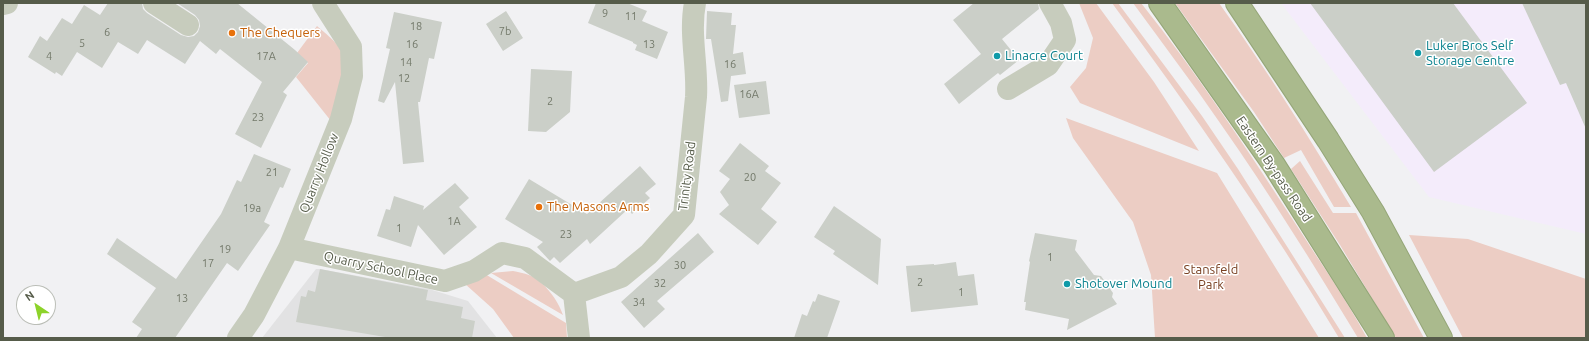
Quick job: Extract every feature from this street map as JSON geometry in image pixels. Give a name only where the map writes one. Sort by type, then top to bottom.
[{"type":"highway","name":"Eastern By-pass Road","points":[[1160,3],[1274,165],[1383,338]]},
{"type":"highway","points":[[1236,3],[1328,140],[1368,205],[1441,338]]},
{"type":"street","points":[[154,3],[188,25]]},
{"type":"street","name":"Quarry Hollow","points":[[238,338],[254,315],[289,248],[341,119],[352,76],[351,47],[323,3]]},
{"type":"street","name":"Trinity Road","points":[[574,294],[621,277],[649,254],[684,214],[697,90],[693,23],[695,3]]},
{"type":"street","points":[[1008,89],[1048,65],[1065,40],[1061,23],[1050,3]]},
{"type":"street","name":"Quarry School Place","points":[[289,248],[445,281],[474,271],[502,253],[525,258],[574,294]]},
{"type":"street","points":[[574,294],[579,338]]},
{"type":"shaded area","points":[[1281,3],[1586,3],[1586,234],[1429,197]]},
{"type":"shaded area","points":[[316,269],[429,289],[468,301],[497,338],[262,338]]},
{"type":"green space","points":[[1079,3],[1096,3],[1154,82],[1199,151],[1080,103],[1070,87],[1086,68],[1093,38]]},
{"type":"green space","points":[[1112,3],[1118,3],[1202,116],[1238,169],[1345,338],[1339,338],[1286,252],[1230,168]]},
{"type":"green space","points":[[1133,3],[1141,3],[1220,110],[1331,278],[1367,338],[1358,338],[1308,256],[1238,149]]},
{"type":"green space","points":[[1175,3],[1219,3],[1287,104],[1351,207],[1334,207],[1301,150],[1284,158],[1254,112]]},
{"type":"green space","points":[[317,26],[336,44],[341,51],[343,58],[342,76],[331,121],[296,77],[308,63],[297,53]]},
{"type":"green space","name":"Stansfeld Park","points":[[1066,118],[1217,173],[1319,338],[1155,338],[1151,275],[1133,222],[1073,138]]},
{"type":"green space","points":[[1300,161],[1333,213],[1356,213],[1424,338],[1396,338],[1340,245],[1291,169]]},
{"type":"green space","points":[[1409,235],[1468,239],[1586,279],[1586,338],[1463,338]]},
{"type":"green space","points":[[513,271],[529,275],[545,286],[558,303],[563,315],[491,273]]},
{"type":"green space","points":[[485,274],[566,323],[567,338],[514,338],[493,309],[464,283]]},
{"type":"building","points":[[108,3],[142,3],[143,9],[147,13],[181,35],[188,37],[194,36],[198,32],[200,26],[199,20],[195,15],[177,3],[237,3],[308,62],[283,92],[287,95],[261,148],[235,134],[262,82],[220,49],[216,54],[200,41],[185,64],[147,40],[138,54],[118,42],[102,68],[77,52],[62,76],[56,72],[55,74],[28,57],[40,36],[47,41],[62,18],[72,24],[84,5],[100,15]]},
{"type":"building","points":[[596,3],[627,3],[647,11],[642,21],[668,32],[657,59],[635,50],[637,45],[633,42],[588,23]]},
{"type":"building","name":"Linacre Court","points":[[974,3],[1038,3],[1039,9],[1002,39],[1019,60],[1000,75],[998,73],[959,104],[944,84],[981,54],[953,20]]},
{"type":"building","name":"Luker Bros Self Storage Centre","points":[[1310,3],[1453,3],[1527,103],[1434,172]]},
{"type":"building","points":[[1522,3],[1586,3],[1586,129],[1566,83],[1560,85]]},
{"type":"building","points":[[506,11],[523,38],[503,51],[486,24]]},
{"type":"building","points":[[707,11],[732,13],[731,25],[736,25],[733,54],[743,52],[746,74],[731,76],[728,101],[721,102],[711,39],[706,39]]},
{"type":"building","points":[[394,12],[442,22],[434,59],[429,58],[420,102],[418,102],[424,162],[403,164],[395,82],[384,103],[378,101],[390,49],[386,48]]},
{"type":"building","points":[[531,69],[572,71],[570,112],[546,132],[528,131]]},
{"type":"building","points":[[766,81],[770,114],[739,118],[734,85]]},
{"type":"building","points":[[740,143],[769,166],[765,171],[781,183],[761,209],[777,222],[758,245],[719,214],[729,205],[720,192],[730,179],[719,171]]},
{"type":"building","points":[[254,154],[291,169],[283,188],[280,187],[264,222],[270,225],[238,271],[227,263],[175,338],[136,338],[142,329],[132,322],[156,288],[107,254],[117,238],[176,279],[221,214],[237,180],[241,182]]},
{"type":"building","points":[[640,166],[656,184],[645,193],[650,198],[632,214],[628,209],[590,244],[587,239],[560,263],[554,257],[550,261],[537,247],[543,242],[505,219],[529,179],[587,214]]},
{"type":"building","points":[[455,183],[469,198],[459,207],[477,227],[444,255],[418,225],[411,247],[377,236],[386,209],[390,210],[394,196],[424,206],[423,210]]},
{"type":"building","points":[[834,206],[881,239],[878,285],[833,254],[835,251],[814,237]]},
{"type":"building","points":[[698,233],[714,252],[657,301],[665,309],[644,328],[621,302]]},
{"type":"building","name":"Shotover Mound","points":[[1035,233],[1077,240],[1075,250],[1094,275],[1101,276],[1113,293],[1112,297],[1117,304],[1067,330],[1069,319],[1025,310],[1026,302],[1024,302],[1029,261]]},
{"type":"building","points":[[956,262],[958,276],[974,274],[978,305],[911,312],[906,266],[934,265]]},
{"type":"building","points":[[320,269],[428,290],[426,300],[463,307],[461,318],[475,321],[472,338],[391,338],[296,322],[301,296],[306,297],[308,290],[315,292]]},
{"type":"building","points":[[818,294],[840,301],[827,338],[794,338],[802,314],[807,316],[813,301],[815,302]]},
{"type":"place","name":"The Chequers","points":[[232,33]]},
{"type":"place","name":"Luker Bros Self Storage Centre","points":[[1418,53]]},
{"type":"place","name":"Linacre Court","points":[[997,56]]},
{"type":"place","name":"The Masons Arms","points":[[539,207]]},
{"type":"place","name":"Shotover Mound","points":[[1067,284]]}]
